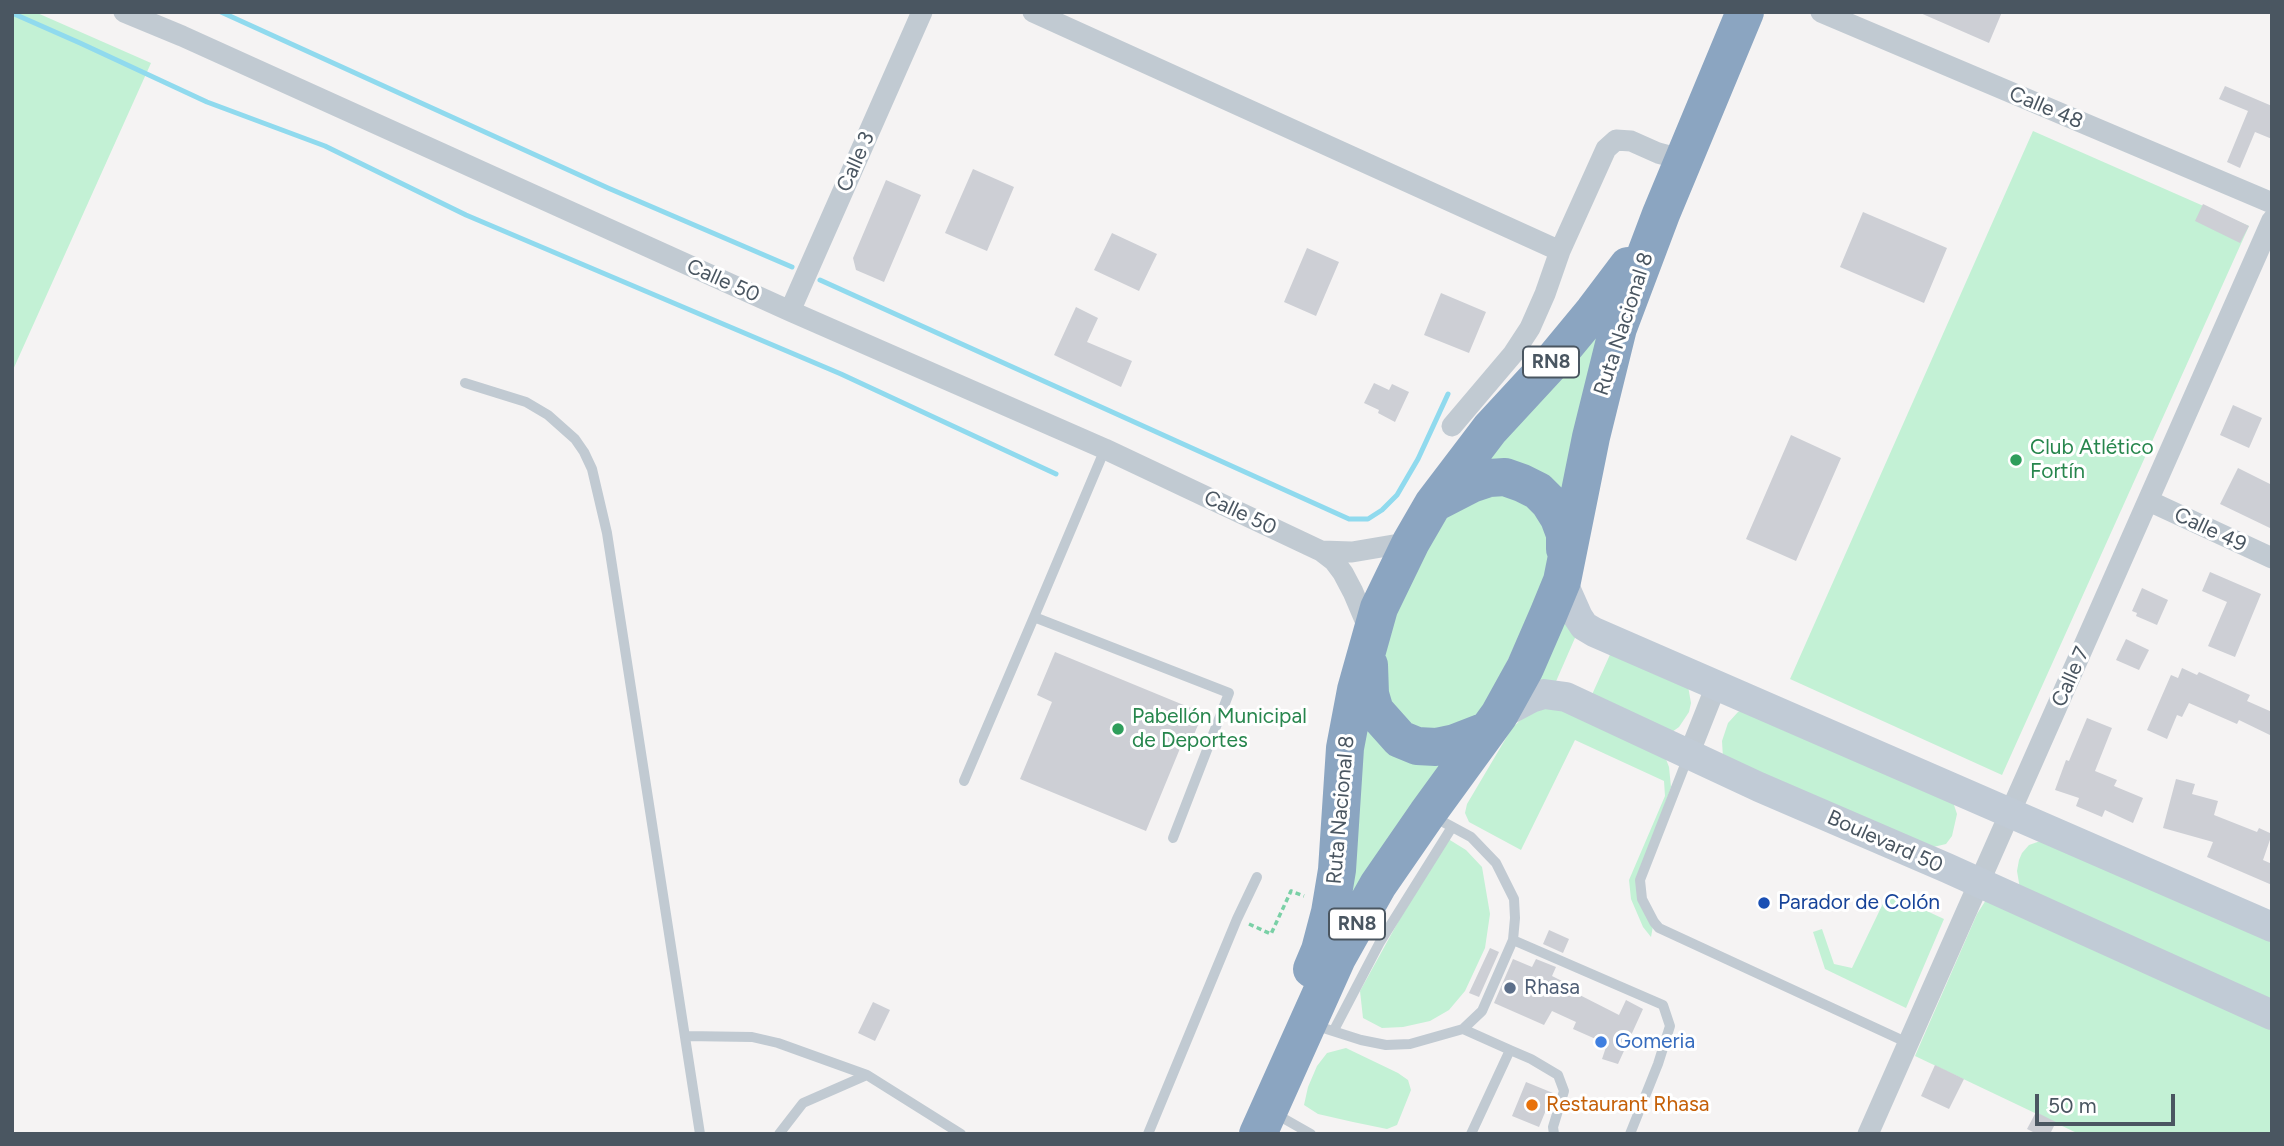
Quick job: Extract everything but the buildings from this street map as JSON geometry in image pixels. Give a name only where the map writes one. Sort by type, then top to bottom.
[{"type":"highway","name":"Ruta Nacional 8","points":[[1255,1126],[1321,1027],[1337,958],[1378,885],[1439,820],[1525,668],[1563,570],[1618,328],[1661,214],[1745,12]]},
{"type":"highway","name":"Ruta Nacional 8","points":[[1255,1126],[1320,950],[1330,912],[1337,870],[1345,748],[1356,690],[1380,608],[1411,542],[1433,504],[1490,429],[1551,363],[1594,311],[1661,214]]},
{"type":"highway","name":"Ruta Nacional 8","points":[[1433,504],[1471,484],[1489,478],[1505,477],[1522,482],[1543,496],[1559,518],[1565,534],[1563,570]]},
{"type":"highway","name":"Ruta Nacional 8","points":[[1370,637],[1370,694],[1376,711],[1400,739],[1417,746],[1436,747],[1455,743],[1492,723]]},
{"type":"main road","points":[[1563,570],[1573,607],[1584,626],[2272,927]]},
{"type":"main road","name":"Boulevard 50","points":[[1492,723],[1531,698],[1555,694],[1566,696],[1689,754],[2272,1015]]},
{"type":"street","name":"Calle 50","points":[[124,12],[790,311],[1105,449],[1321,551],[1334,561],[1342,573],[1358,603],[1370,637]]},
{"type":"street","name":"Calle 3","points":[[790,311],[922,12]]},
{"type":"street","points":[[1032,12],[1560,251]]},
{"type":"street","name":"Calle 48","points":[[1821,12],[2272,203]]},
{"type":"street","points":[[1452,426],[1513,354],[1530,328],[1560,251],[1606,149],[1616,140],[1631,141],[1658,153],[1684,160]]},
{"type":"street","name":"Calle 7","points":[[1868,1134],[2272,220]]},
{"type":"street","name":"Calle 49","points":[[2149,502],[2272,558]]},
{"type":"street","name":"Calle 50","points":[[1321,551],[1352,552],[1411,542]]},
{"type":"street","points":[[1689,754],[1716,686]]},
{"type":"lane","points":[[465,383],[526,402],[548,415],[575,439],[592,469],[607,533],[700,1134]]},
{"type":"lane","points":[[964,781],[1105,449]]},
{"type":"lane","points":[[1034,617],[1229,693],[1172,838]]},
{"type":"lane","points":[[1689,754],[1640,880],[1642,899],[1654,922],[1659,928],[1908,1043]]},
{"type":"lane","points":[[1321,1027],[1386,1045],[1410,1044],[1463,1028],[1482,1012],[1513,940],[1514,899],[1496,863],[1471,837],[1439,820]]},
{"type":"lane","points":[[1149,1134],[1237,919],[1257,877]]},
{"type":"lane","points":[[1513,940],[1663,1005],[1670,1026],[1658,1064],[1629,1134]]},
{"type":"lane","points":[[1463,1028],[1531,1059],[1558,1075],[1564,1091],[1553,1126],[1554,1134]]},
{"type":"lane","points":[[685,1036],[752,1037],[778,1043],[867,1074],[961,1134]]},
{"type":"lane","points":[[1471,1134],[1510,1050]]},
{"type":"lane","points":[[779,1134],[803,1103],[867,1074]]},
{"type":"lane","points":[[1255,1126],[1311,1134]]},
{"type":"green space","points":[[12,12],[35,12],[151,63],[12,372]]},
{"type":"green space","name":"Club Atlético Fortín","points":[[2033,131],[2249,226],[2002,775],[1790,679]]},
{"type":"green space","points":[[1603,322],[1571,509],[1492,461],[1486,451]]},
{"type":"green space","points":[[1520,494],[1550,529],[1549,575],[1486,705],[1462,728],[1421,736],[1389,711],[1384,640],[1429,532],[1469,497]]},
{"type":"green space","points":[[1564,604],[1578,631],[1554,686],[1532,688]]},
{"type":"green space","points":[[1613,648],[1688,686],[1691,703],[1689,712],[1679,727],[1672,732],[1590,699]]},
{"type":"green space","points":[[1557,703],[1664,754],[1669,767],[1671,787],[1637,882],[1653,926],[1651,937],[1643,927],[1631,899],[1629,880],[1665,796],[1664,781],[1575,740],[1521,850],[1469,822],[1465,813],[1467,804],[1512,728],[1527,714]]},
{"type":"green space","points":[[1745,708],[1952,799],[1957,814],[1952,836],[1946,844],[1929,848],[1723,758],[1722,741],[1728,723]]},
{"type":"green space","points":[[1362,715],[1459,758],[1348,921]]},
{"type":"green space","points":[[1445,837],[1466,850],[1482,867],[1490,914],[1485,948],[1465,991],[1449,1010],[1430,1021],[1382,1028],[1363,1018],[1360,991]]},
{"type":"green space","points":[[2046,839],[2272,940],[2272,1005],[2020,889],[2017,871],[2022,853],[2029,845]]},
{"type":"green space","points":[[1888,893],[1944,919],[1906,1008],[1825,969],[1813,932],[1822,929],[1834,964],[1852,968]]},
{"type":"green space","points":[[1986,900],[2272,1022],[2272,1134],[2079,1134],[1915,1056],[1977,914]]},
{"type":"green space","points":[[1346,1048],[1408,1080],[1411,1090],[1397,1125],[1387,1129],[1353,1122],[1318,1114],[1304,1105],[1317,1066],[1327,1053]]},
{"type":"waterway","points":[[221,12],[608,188],[792,267]]},
{"type":"waterway","points":[[12,13],[207,102],[325,146],[466,215],[841,374],[1056,474]]},
{"type":"waterway","points":[[820,280],[1349,519],[1368,519],[1397,495],[1418,459],[1448,394]]},
{"type":"place","name":"Club Atlético Fortín","points":[[2016,460]]},
{"type":"place","name":"Pabellón Municipal de Deportes","points":[[1118,729]]},
{"type":"place","name":"Parador de Colón","points":[[1764,903]]},
{"type":"place","name":"Rhasa","points":[[1510,988]]},
{"type":"place","name":"Gomeria","points":[[1601,1042]]},
{"type":"place","name":"Restaurant Rhasa","points":[[1532,1105]]}]
